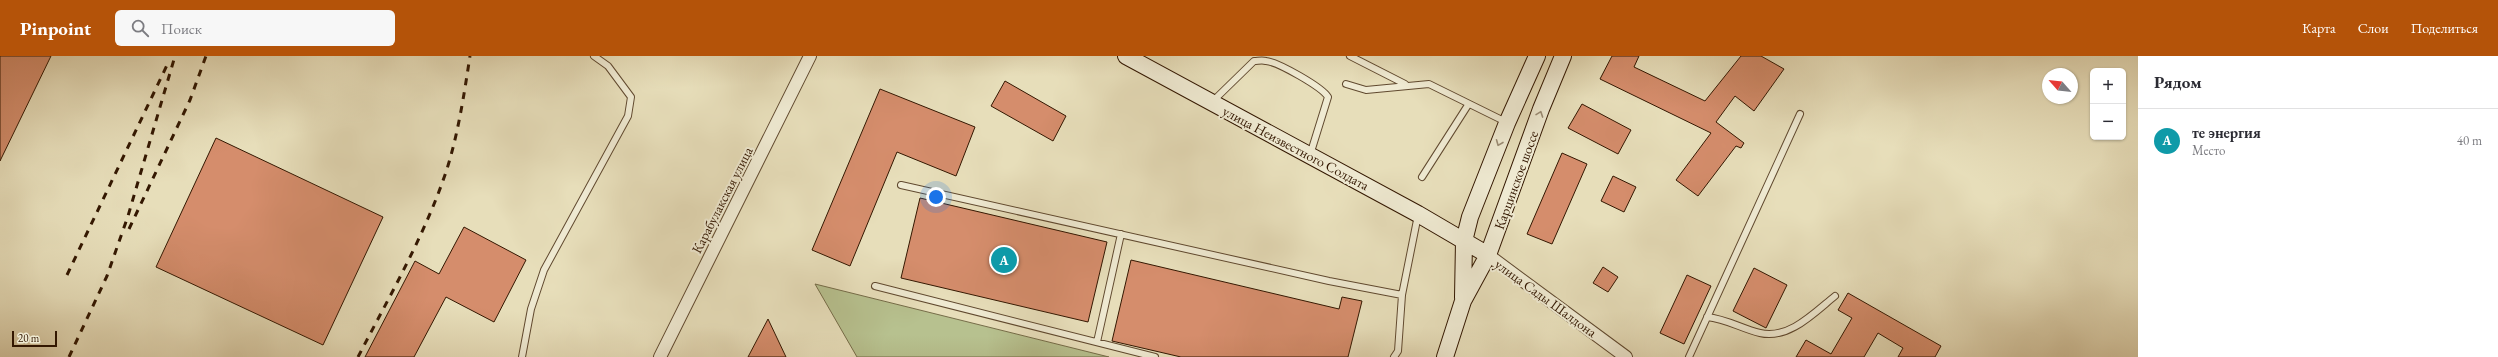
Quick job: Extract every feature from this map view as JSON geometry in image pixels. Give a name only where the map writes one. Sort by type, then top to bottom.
[{"type":"main road","name":"улица Неизвестного Солдата","points":[[1126,56],[1418,214],[1464,241]]},
{"type":"main road","name":"Карцинское шоссе","points":[[1463,301],[1464,241],[1470,217],[1507,123],[1537,56]]},
{"type":"main road","name":"Карцинское шоссе","points":[[1445,357],[1463,301],[1488,255],[1541,109],[1563,56]]},
{"type":"main road","name":"улица Сады Шалдона","points":[[1464,241],[1488,255]]},
{"type":"street","name":"Карабулакская улица","points":[[660,357],[810,56]]},
{"type":"street","name":"улица Сады Шалдона","points":[[1488,255],[1626,357]]},
{"type":"lane","points":[[522,357],[531,309],[544,270],[628,116],[631,97],[608,66],[594,56]]},
{"type":"lane","points":[[1350,56],[1405,84]]},
{"type":"lane","points":[[1212,102],[1254,61],[1268,61],[1311,82],[1324,92],[1328,98],[1310,155]]},
{"type":"lane","points":[[1346,84],[1366,90],[1405,84],[1429,84],[1468,105],[1507,123]]},
{"type":"lane","points":[[1422,177],[1468,105]]},
{"type":"lane","points":[[1689,357],[1800,114]]},
{"type":"lane","points":[[901,185],[1329,281],[1402,295]]},
{"type":"lane","points":[[1394,357],[1398,351],[1402,295],[1418,214]]},
{"type":"lane","points":[[1097,342],[1121,234]]},
{"type":"lane","points":[[875,286],[1155,357]]},
{"type":"lane","points":[[1707,317],[1724,318],[1761,334],[1776,333],[1794,328],[1835,296]]},
{"type":"green space","points":[[815,284],[1109,357],[857,357]]},
{"type":"building","points":[[0,56],[51,56],[0,161]]},
{"type":"building","points":[[1612,56],[1639,56],[1634,67],[1705,101],[1741,56],[1761,56],[1784,69],[1754,111],[1735,96],[1716,122],[1744,143],[1741,148],[1736,146],[1698,196],[1676,180],[1711,133],[1600,79]]},
{"type":"building","points":[[1005,81],[1066,116],[1053,141],[991,106]]},
{"type":"building","points":[[880,89],[975,127],[956,176],[897,152],[850,266],[812,250]]},
{"type":"building","points":[[1582,104],[1631,130],[1618,154],[1568,128]]},
{"type":"building","points":[[216,138],[383,217],[323,345],[156,267]]},
{"type":"building","points":[[1562,153],[1587,164],[1552,244],[1527,234]]},
{"type":"building","points":[[1613,176],[1636,187],[1624,212],[1601,201]]},
{"type":"building","points":[[920,198],[1107,242],[1088,322],[901,278]]},
{"type":"building","points":[[464,227],[526,260],[494,322],[446,297],[414,357],[365,357],[415,261],[439,274]]},
{"type":"building","points":[[1131,260],[1339,309],[1342,297],[1362,301],[1348,357],[1181,357],[1112,341]]},
{"type":"building","points":[[1603,267],[1618,277],[1608,292],[1593,283]]},
{"type":"building","points":[[1754,268],[1787,285],[1766,328],[1733,311]]},
{"type":"building","points":[[1687,275],[1711,286],[1684,344],[1660,333]]},
{"type":"building","points":[[1848,293],[1941,346],[1935,357],[1898,357],[1903,348],[1878,333],[1864,357],[1796,357],[1806,340],[1831,354],[1852,318],[1838,310]]},
{"type":"building","points":[[768,319],[786,357],[748,357]]},
{"type":"railway","points":[[69,357],[107,276],[128,216],[175,56]]},
{"type":"railway","points":[[129,229],[190,100],[206,56]]},
{"type":"railway","points":[[358,357],[417,243],[446,172],[454,144],[470,56]]},
{"type":"railway","points":[[67,275],[169,61]]},
{"type":"place","name":"те энергия","points":[[1004,260]]}]
